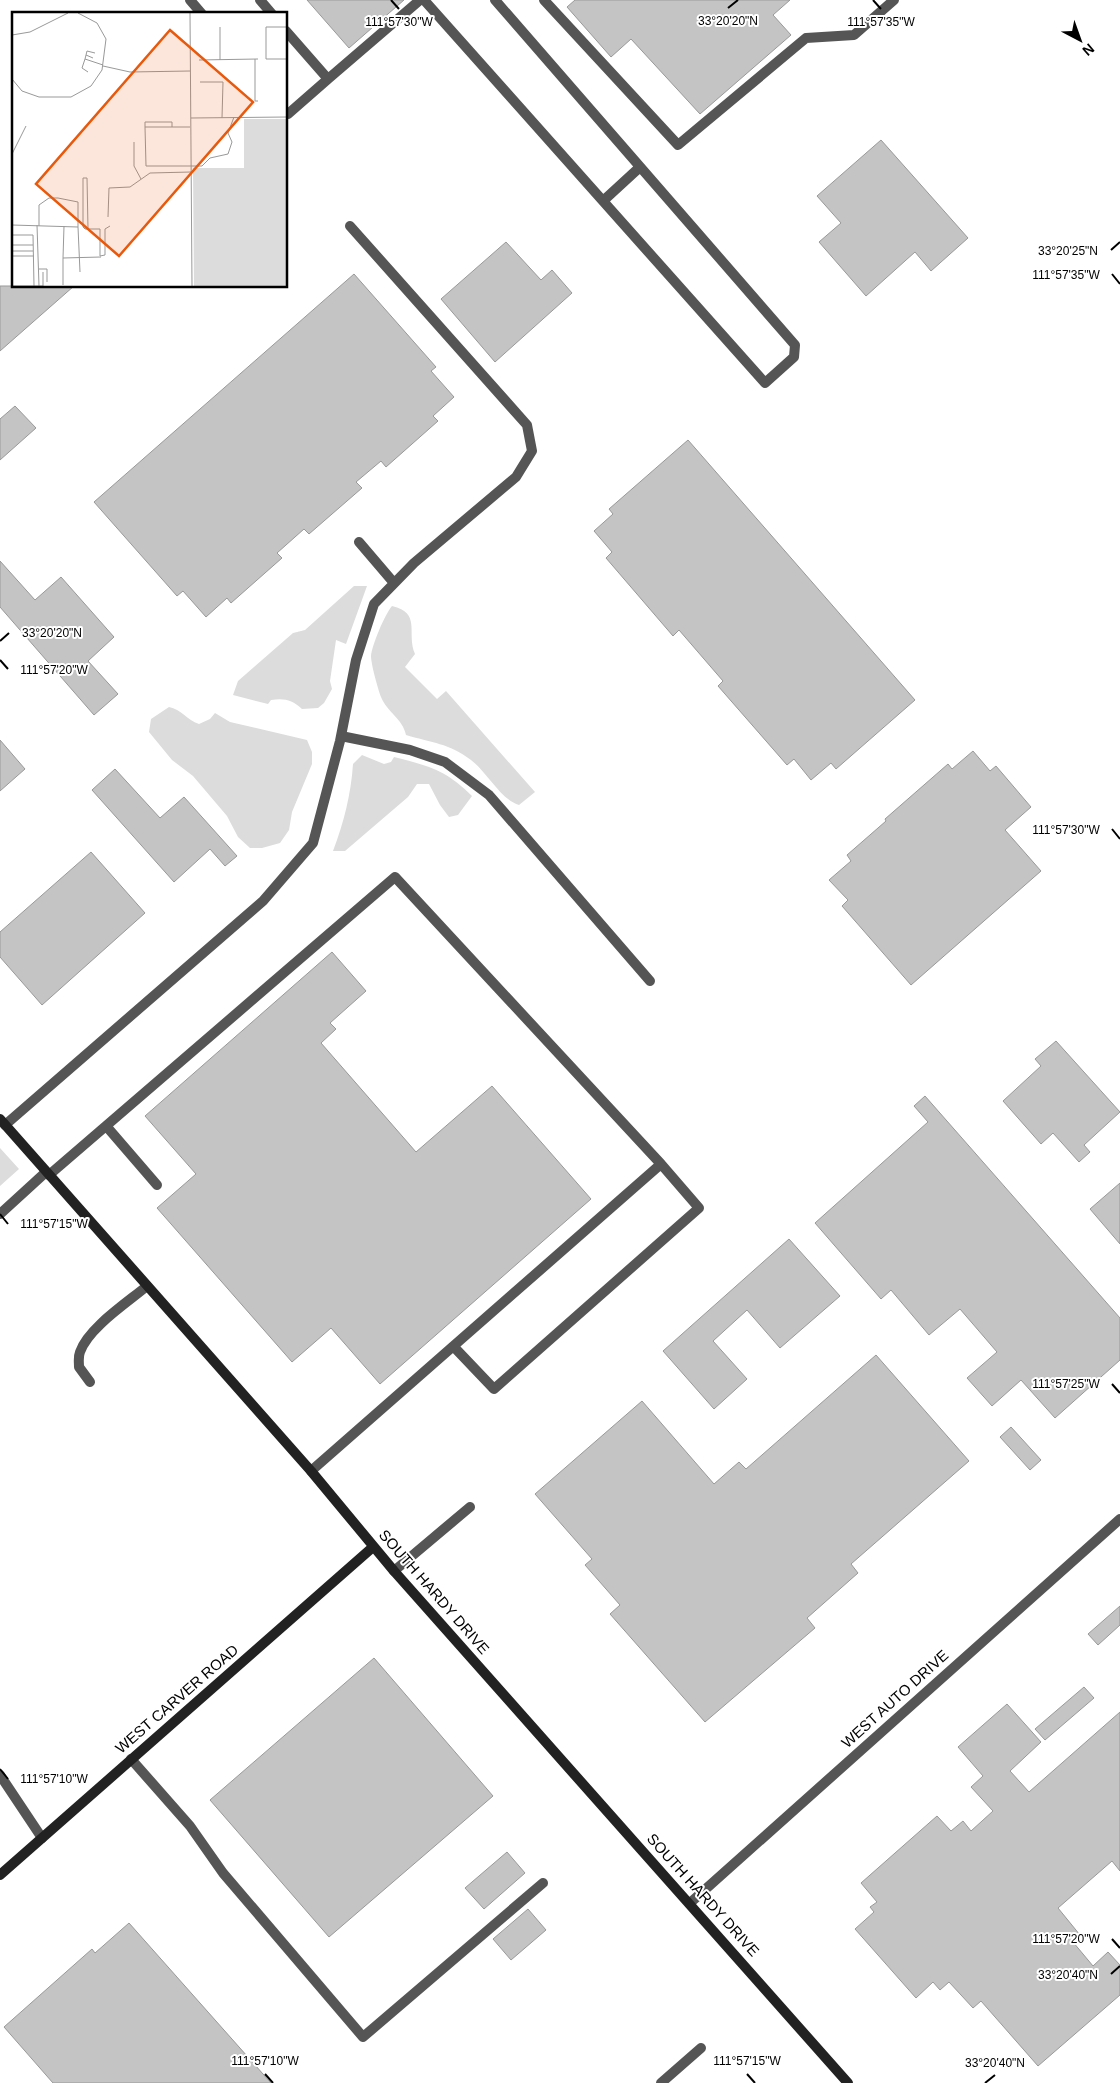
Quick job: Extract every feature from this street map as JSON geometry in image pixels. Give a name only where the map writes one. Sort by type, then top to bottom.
[{"type":"street","points":[[190,0],[200,12]]},
{"type":"street","points":[[260,0],[270,12]]},
{"type":"street","points":[[288,113],[420,0]]},
{"type":"street","points":[[424,0],[765,383],[794,357],[795,345],[495,0]]},
{"type":"street","points":[[544,0],[678,145],[806,38],[854,35],[894,0]]},
{"type":"street","points":[[288,33],[328,79]]},
{"type":"street","points":[[603,201],[640,168]]},
{"type":"street","points":[[2,1122],[263,901],[313,843],[341,736],[356,660],[374,604],[414,563],[516,477],[532,451],[526,425],[350,226]]},
{"type":"street","points":[[359,542],[394,583]]},
{"type":"street","points":[[341,736],[410,750],[445,762],[489,795],[650,981]]},
{"type":"street","points":[[0,1214],[107,1127],[395,877],[661,1164],[699,1208],[494,1389],[454,1347]]},
{"type":"street","name":"SOUTH HARDY DRIVE","points":[[2,1122],[311,1472],[394,1571],[848,2083]]},
{"type":"street","points":[[107,1127],[157,1185]]},
{"type":"street","points":[[311,1472],[661,1164]]},
{"type":"street","points":[[90,1382],[79,1368],[80,1352],[84,1343],[98,1328],[147,1286]]},
{"type":"street","points":[[394,1571],[470,1507]]},
{"type":"street","name":"WEST AUTO DRIVE","points":[[690,1903],[1120,1518]]},
{"type":"street","name":"WEST CARVER ROAD","points":[[0,1875],[373,1546]]},
{"type":"street","points":[[131,1759],[190,1826],[223,1873],[363,2037],[543,1883]]},
{"type":"street","points":[[0,1775],[42,1838]]},
{"type":"street","points":[[661,2083],[701,2048]]},
{"type":"shaded area","points":[[354,586],[367,586],[346,644],[336,640],[330,681],[332,689],[324,703],[318,708],[302,709],[291,702],[280,699],[271,700],[268,704],[233,695],[238,681],[293,633],[305,630]]},
{"type":"shaded area","points":[[392,606],[401,609],[410,619],[415,654],[405,667],[437,699],[446,691],[535,792],[519,805],[506,798],[477,765],[463,754],[440,744],[406,735],[402,724],[387,707],[381,697],[371,656],[379,630]]},
{"type":"shaded area","points":[[169,707],[199,724],[210,719],[215,713],[230,722],[307,740],[312,752],[312,764],[292,812],[289,830],[280,843],[262,848],[250,848],[238,837],[227,816],[193,776],[172,760],[149,732],[151,719]]},
{"type":"shaded area","points":[[362,755],[384,764],[391,762],[394,757],[427,766],[454,780],[472,796],[458,815],[449,817],[429,784],[417,784],[408,797],[345,851],[333,851],[346,808],[353,764]]},
{"type":"shaded area","points":[[0,1148],[19,1169],[0,1186]]},
{"type":"building","points":[[307,0],[404,0],[349,48]]},
{"type":"building","points":[[575,0],[790,0],[773,15],[791,35],[700,114],[631,39],[611,57],[567,7]]},
{"type":"building","points":[[881,140],[968,238],[931,271],[915,252],[866,296],[819,242],[841,223],[817,196]]},
{"type":"building","points":[[506,242],[541,280],[552,270],[572,293],[495,362],[441,299]]},
{"type":"building","points":[[354,274],[436,367],[431,371],[454,397],[433,416],[438,421],[386,467],[381,461],[356,482],[362,488],[309,534],[304,529],[277,553],[282,558],[231,603],[227,598],[206,617],[183,591],[177,596],[94,502]]},
{"type":"building","points":[[0,286],[12,286],[12,288],[72,288],[0,351]]},
{"type":"building","points":[[15,406],[36,428],[0,460],[0,419]]},
{"type":"building","points":[[688,440],[915,700],[836,769],[831,763],[811,780],[794,759],[787,765],[718,686],[723,681],[679,630],[673,636],[606,558],[612,552],[594,531],[613,514],[609,509]]},
{"type":"building","points":[[0,561],[35,600],[61,577],[114,637],[88,661],[118,694],[94,715],[0,607]]},
{"type":"building","points":[[0,740],[25,769],[0,791]]},
{"type":"building","points":[[973,751],[990,771],[996,766],[1031,807],[1005,830],[1041,871],[911,985],[842,906],[848,900],[829,880],[851,861],[847,855],[886,821],[885,819],[948,764],[952,769]]},
{"type":"building","points":[[115,769],[160,818],[184,797],[237,856],[225,866],[210,849],[174,882],[92,790]]},
{"type":"building","points":[[91,852],[145,913],[42,1005],[0,957],[0,932]]},
{"type":"building","points":[[332,952],[366,991],[330,1023],[336,1029],[321,1043],[416,1152],[492,1086],[591,1199],[380,1384],[331,1328],[292,1362],[157,1208],[196,1174],[145,1116]]},
{"type":"building","points":[[1056,1041],[1120,1112],[1084,1145],[1090,1152],[1079,1162],[1053,1133],[1041,1144],[1003,1101],[1041,1066],[1035,1059]]},
{"type":"building","points":[[925,1096],[1120,1318],[1120,1360],[1055,1418],[1021,1380],[992,1406],[967,1378],[997,1352],[960,1309],[929,1335],[891,1290],[881,1299],[815,1223],[928,1122],[914,1106]]},
{"type":"building","points":[[1120,1183],[1120,1244],[1090,1209]]},
{"type":"building","points":[[789,1239],[840,1296],[780,1348],[747,1310],[713,1341],[747,1379],[714,1409],[663,1351]]},
{"type":"building","points":[[876,1355],[969,1461],[851,1564],[858,1573],[807,1618],[815,1628],[705,1722],[610,1614],[620,1605],[585,1565],[592,1559],[535,1494],[642,1401],[714,1484],[739,1462],[746,1469]]},
{"type":"building","points":[[1011,1427],[1041,1460],[1030,1470],[1000,1437]]},
{"type":"building","points":[[1120,1606],[1120,1625],[1098,1645],[1088,1634]]},
{"type":"building","points":[[374,1658],[493,1796],[329,1937],[210,1800]]},
{"type":"building","points":[[1084,1687],[1094,1698],[1045,1740],[1035,1729]]},
{"type":"building","points":[[1007,1704],[1041,1742],[1010,1771],[1029,1792],[1120,1712],[1120,1871],[1112,1861],[1058,1908],[1080,1935],[1073,1942],[1093,1966],[1108,1952],[1120,1965],[1120,1995],[1038,2066],[981,2001],[973,2008],[949,1982],[940,1990],[933,1982],[916,1998],[855,1929],[874,1912],[870,1907],[877,1902],[861,1883],[937,1816],[951,1831],[963,1821],[971,1831],[993,1811],[971,1787],[983,1776],[958,1747]]},
{"type":"building","points":[[507,1852],[525,1873],[484,1909],[465,1888]]},
{"type":"building","points":[[528,1909],[546,1930],[511,1960],[493,1939]]},
{"type":"building","points":[[129,1923],[271,2083],[53,2083],[4,2027],[92,1949],[95,1953]]}]
